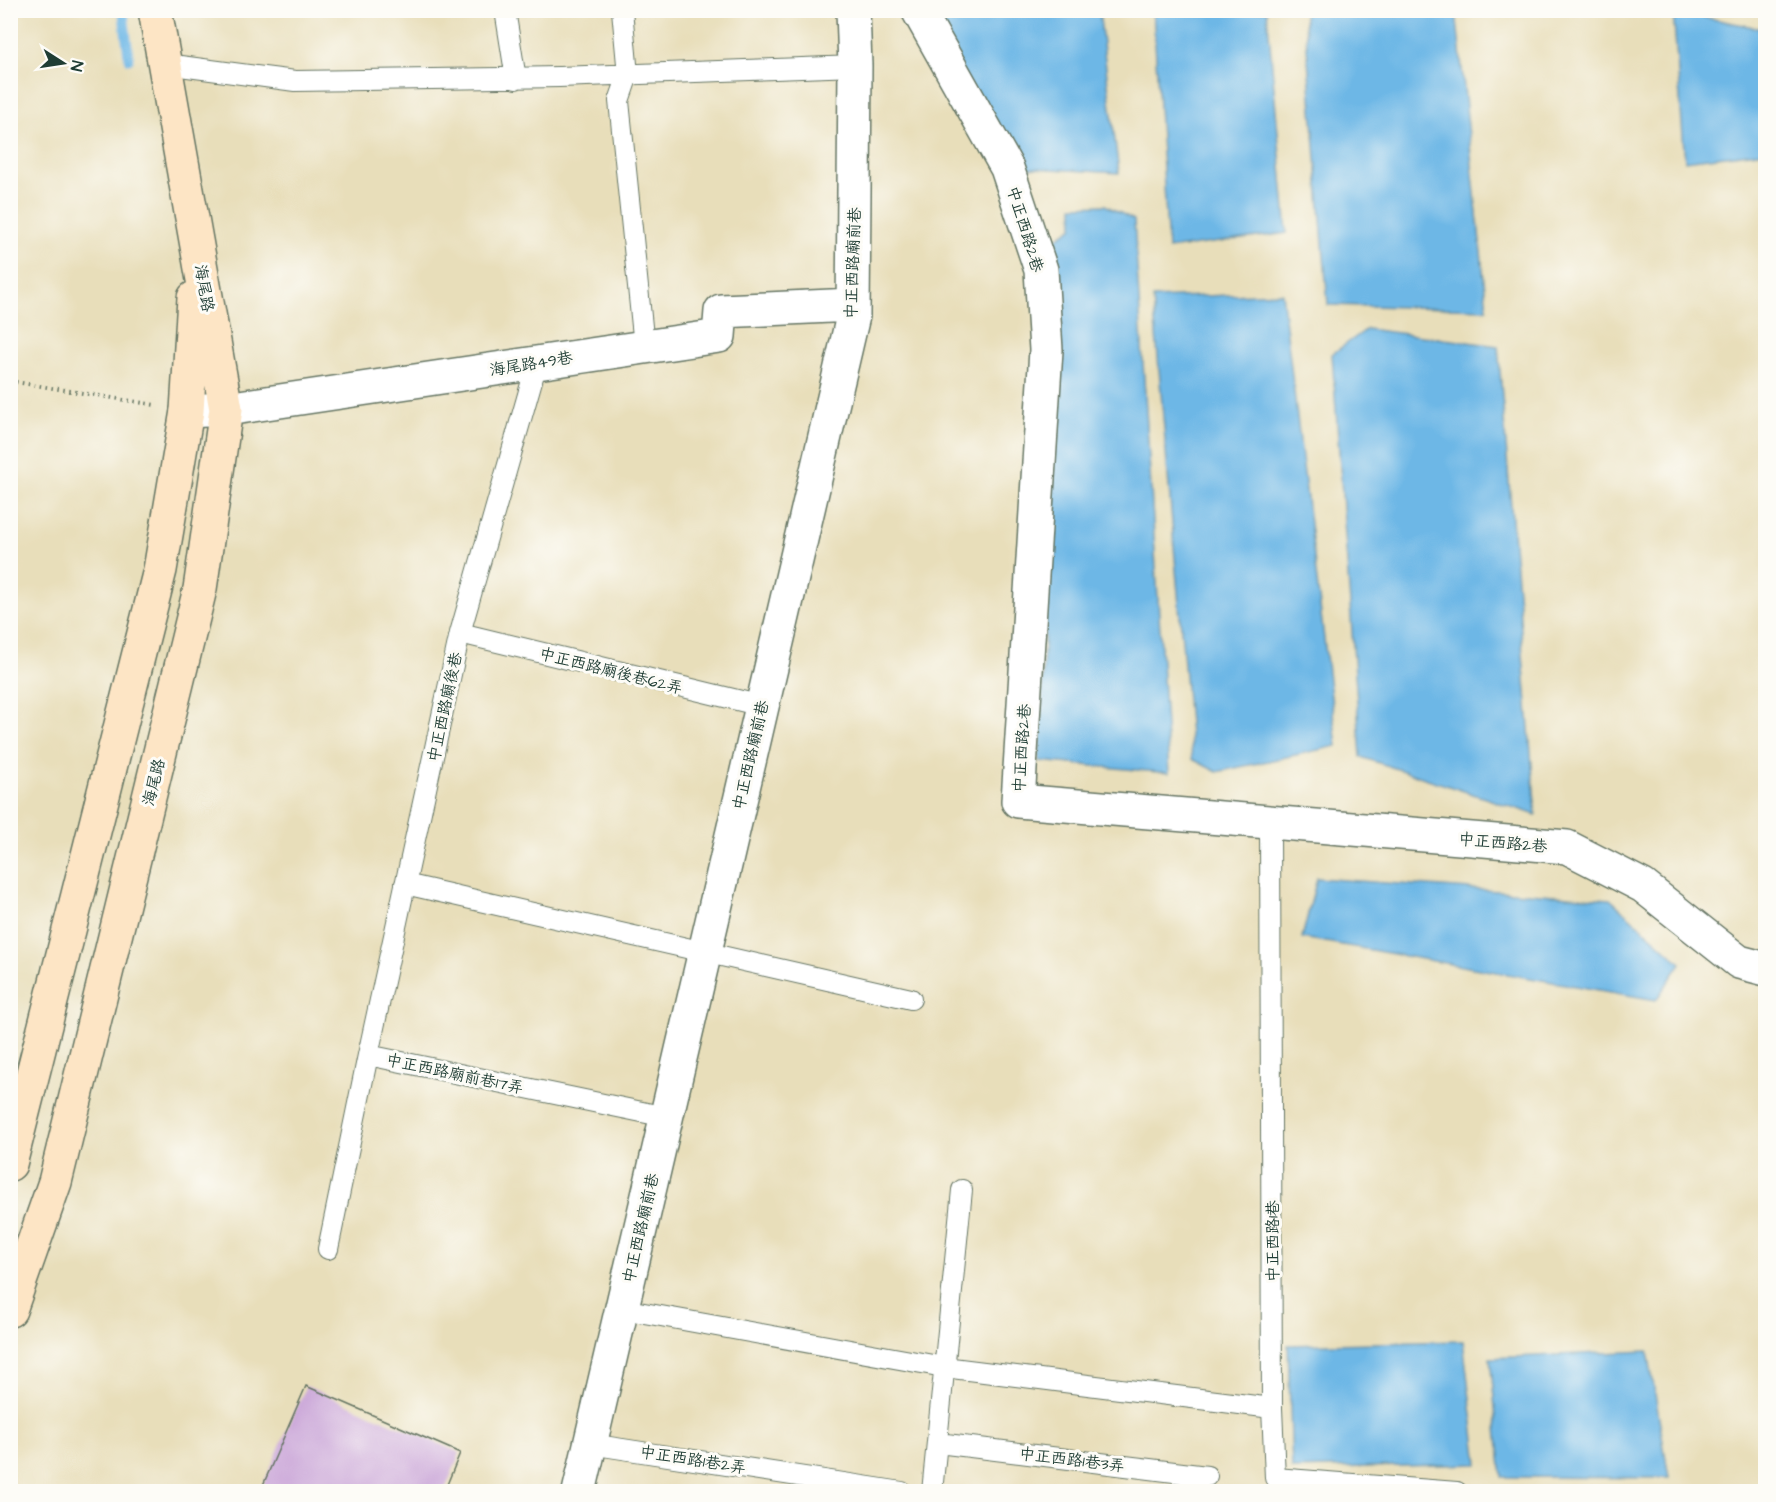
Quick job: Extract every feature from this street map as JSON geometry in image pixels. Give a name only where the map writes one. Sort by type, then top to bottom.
[{"type":"street","name":"海尾路","points":[[10,1310],[55,1182],[200,589],[226,409],[155,10]]},
{"type":"street","name":"中正西路廟前巷","points":[[579,1491],[853,316],[855,66],[853,10]]},
{"type":"street","name":"中正西路2巷","points":[[918,10],[1007,168],[1041,270],[1046,350],[1018,801],[1567,847],[1643,886],[1739,962],[1766,969]]},
{"type":"street","name":"海尾路","points":[[10,1164],[160,570],[187,411],[197,245]]},
{"type":"street","name":"海尾路49巷","points":[[187,411],[226,409],[719,336],[721,311],[853,305]]},
{"type":"lane","points":[[505,10],[516,79]]},
{"type":"lane","points":[[622,10],[628,75],[619,100],[644,346]]},
{"type":"lane","points":[[165,64],[295,81],[516,79],[855,66]]},
{"type":"lane","name":"中正西路廟後巷","points":[[368,1055],[460,633],[537,363]]},
{"type":"lane","name":"中正西路廟後巷62弄","points":[[460,633],[762,706]]},
{"type":"lane","name":"中正西路1巷","points":[[1270,822],[1272,1408],[1275,1478],[1457,1491]]},
{"type":"lane","points":[[405,884],[911,999]]},
{"type":"lane","name":"中正西路廟前巷17弄","points":[[328,1249],[368,1055],[666,1117]]},
{"type":"lane","points":[[932,1491],[962,1190]]},
{"type":"lane","points":[[622,1309],[944,1367],[1272,1408]]},
{"type":"lane","name":"中正西路1巷3弄","points":[[938,1443],[1207,1476]]},
{"type":"lane","name":"中正西路1巷2弄","points":[[590,1444],[902,1491]]},
{"type":"path","points":[[10,381],[187,411]]},
{"type":"water","points":[[919,11],[1099,11],[1119,173],[1017,167]]},
{"type":"water","points":[[1153,11],[1267,11],[1287,233],[1168,249]]},
{"type":"water","points":[[1304,11],[1456,11],[1487,309],[1328,305]]},
{"type":"water","points":[[1673,11],[1763,29],[1766,46],[1765,151],[1685,161]]},
{"type":"water","points":[[1105,205],[1134,220],[1169,773],[1039,761],[1055,395],[1041,249],[1073,227],[1073,206]]},
{"type":"water","points":[[1282,293],[1337,746],[1217,772],[1192,759],[1153,298]]},
{"type":"water","points":[[1367,329],[1498,346],[1536,815],[1361,757],[1332,354]]},
{"type":"water","points":[[1317,878],[1610,899],[1681,963],[1656,1000],[1302,938]]},
{"type":"water","points":[[1463,1341],[1478,1464],[1292,1469],[1288,1345]]},
{"type":"water","points":[[1648,1351],[1669,1478],[1502,1477],[1490,1358]]},
{"type":"building","points":[[306,1386],[460,1453],[444,1492],[260,1492]]},
{"type":"waterway","points":[[123,10],[129,59]]}]
